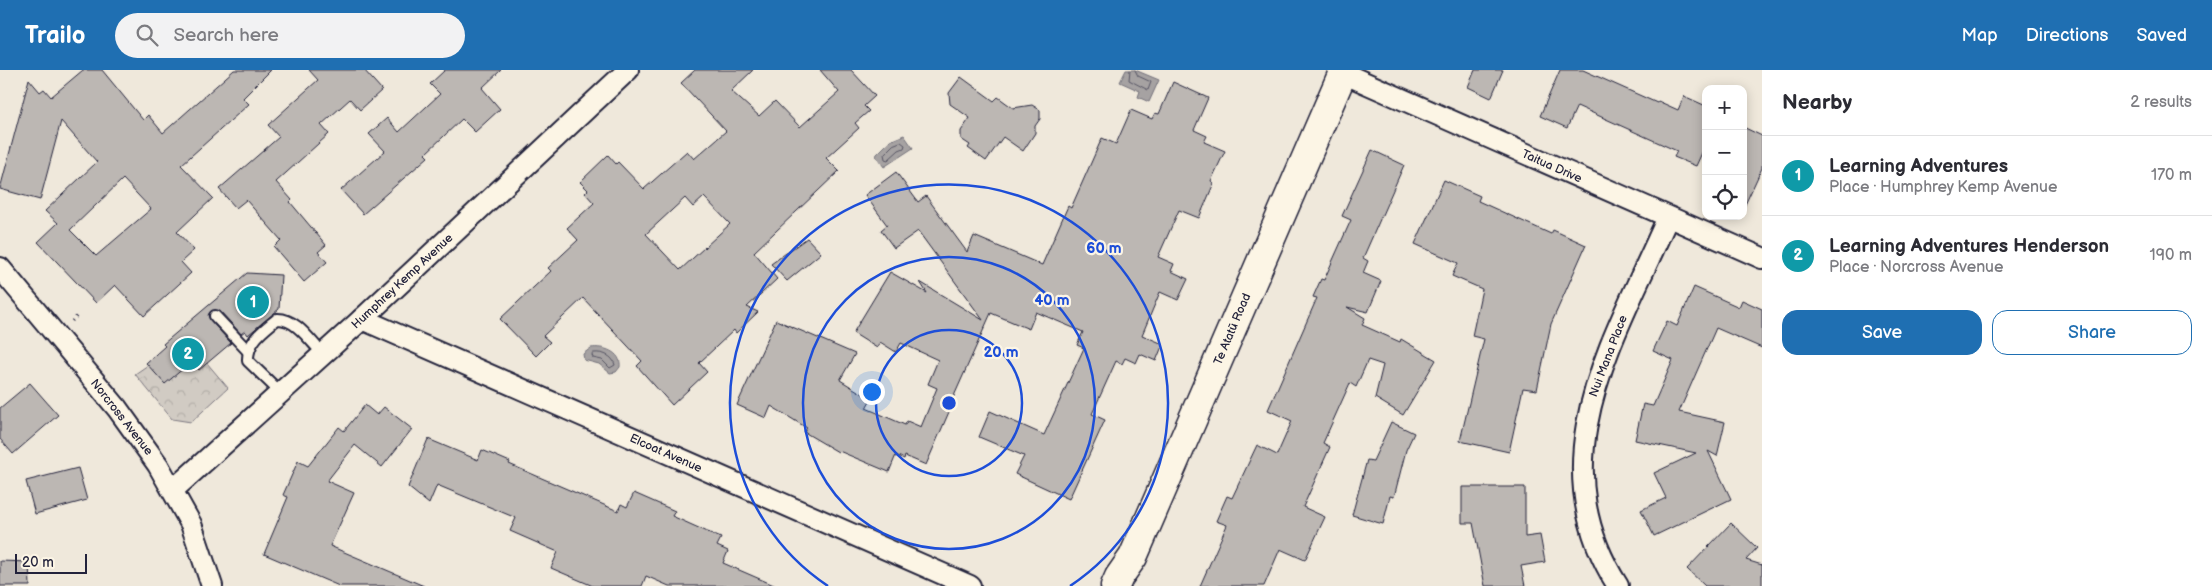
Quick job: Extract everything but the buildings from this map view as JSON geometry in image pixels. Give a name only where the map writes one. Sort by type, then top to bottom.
[{"type":"main road","name":"Te Atatū Road","points":[[1115,586],[1133,558],[1344,71]]},
{"type":"street","name":"Humphrey Kemp Avenue","points":[[173,490],[362,319],[628,70]]},
{"type":"street","name":"Taitua Drive","points":[[1344,71],[1762,258]]},
{"type":"street","name":"Nui Mana Place","points":[[1618,586],[1599,546],[1589,518],[1583,483],[1583,451],[1587,415],[1596,382],[1611,342],[1668,217]]},
{"type":"street","name":"Norcross Avenue","points":[[0,268],[140,438],[173,490],[191,524],[212,586]]},
{"type":"street","name":"Elcoat Avenue","points":[[362,319],[970,586]]},
{"type":"lane","points":[[215,316],[248,351]]},
{"type":"lane","points":[[281,393],[248,361],[248,351],[251,343],[258,335],[277,319],[281,319],[297,326],[323,354]]},
{"type":"green space","points":[[192,361],[199,370],[207,363],[228,388],[191,422],[172,419],[135,374],[148,365]]},
{"type":"water","points":[[1126,70],[1135,70],[1159,80],[1149,102],[1138,97],[1140,91],[1120,82]]},
{"type":"water","points":[[904,135],[913,148],[884,167],[876,156],[877,154],[890,141]]},
{"type":"water","points":[[591,348],[611,351],[618,357],[620,367],[616,372],[610,373],[599,364],[584,360],[583,354]]},
{"type":"place","name":"Learning Adventures","points":[[253,302]]},
{"type":"place","name":"Learning Adventures Henderson","points":[[188,354]]}]
